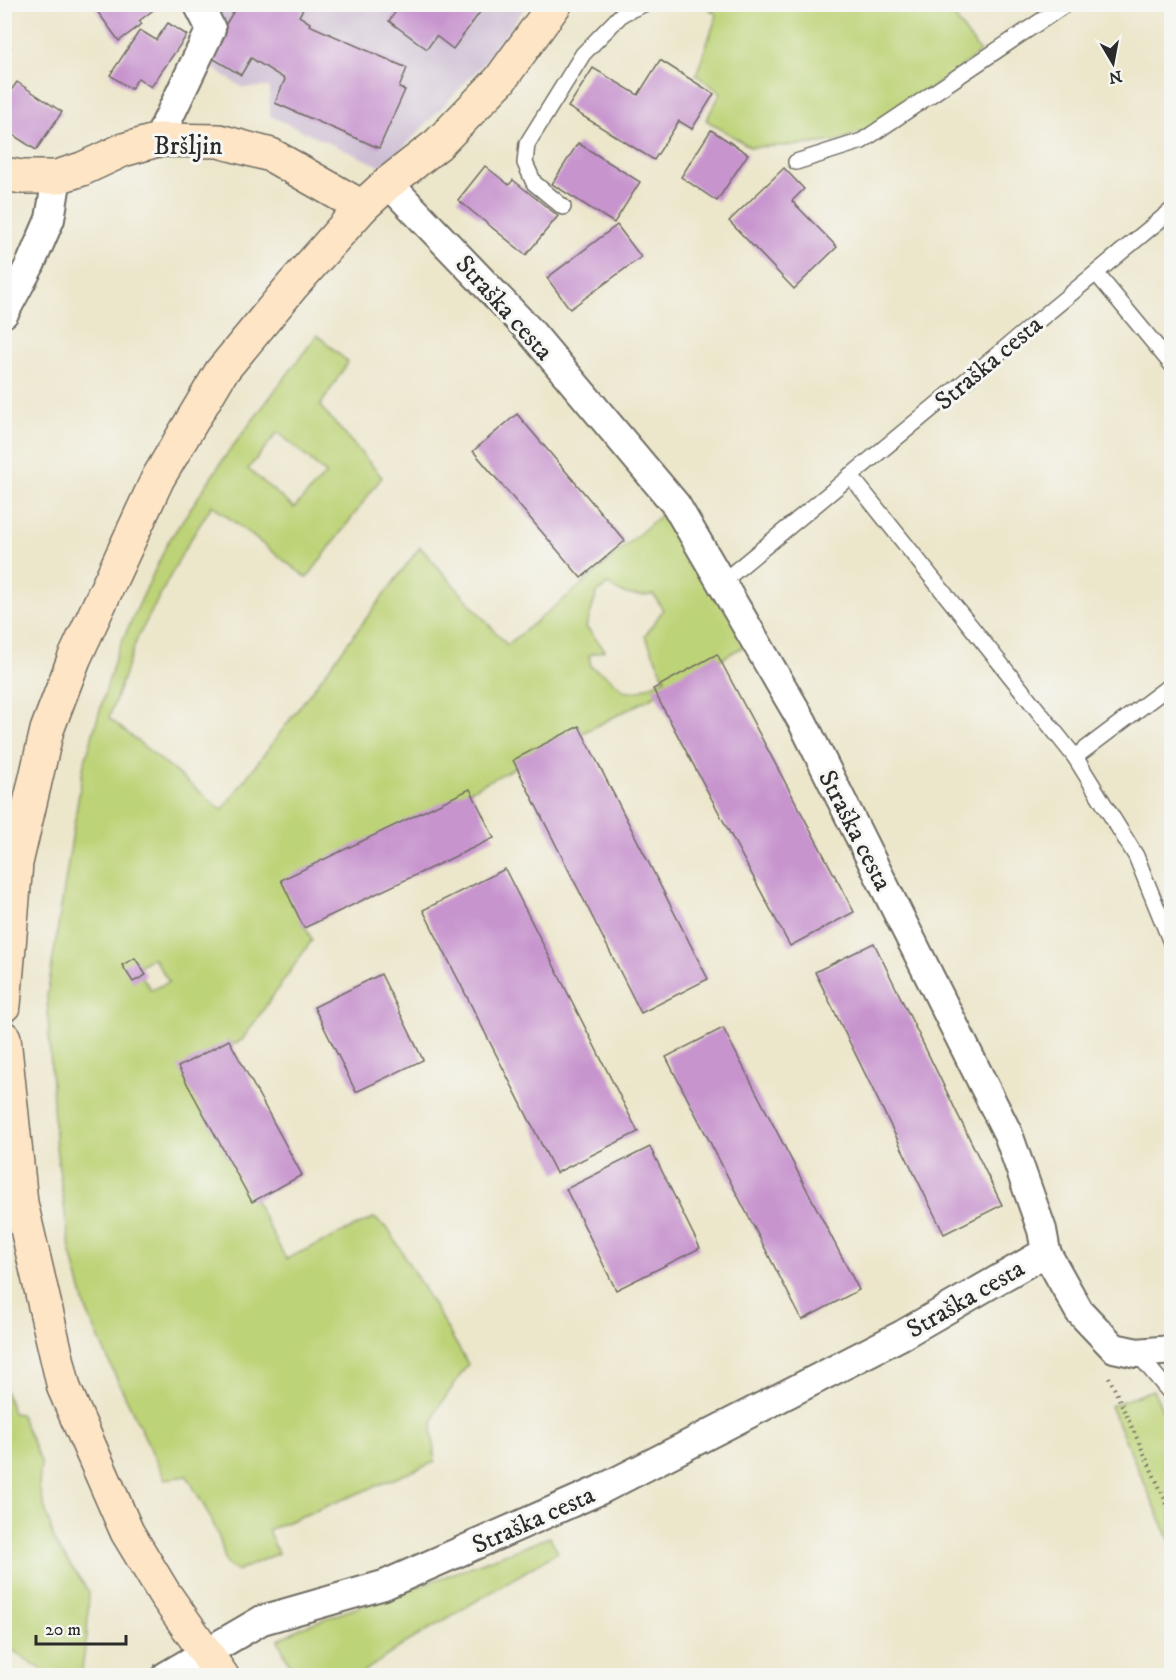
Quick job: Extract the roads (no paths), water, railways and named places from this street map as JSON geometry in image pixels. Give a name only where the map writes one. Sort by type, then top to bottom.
[{"type":"street","points":[[158,140],[211,29],[198,4]]},
{"type":"street","points":[[4,1005],[16,863],[47,730],[74,659],[158,478],[221,372],[292,286],[362,207],[388,183],[438,144],[500,80],[555,4]]},
{"type":"street","name":"Bršljin","points":[[4,174],[22,177],[57,177],[82,169],[123,150],[158,140],[219,141],[271,155],[362,207]]},
{"type":"street","points":[[4,312],[30,265],[50,219],[57,177]]},
{"type":"street","name":"Straška cesta","points":[[166,1676],[215,1664],[262,1620],[384,1586],[600,1490],[902,1335],[1046,1252],[1042,1230],[1008,1134],[802,721],[676,505],[530,331],[388,183]]},
{"type":"street","points":[[4,1038],[21,1203],[64,1388],[127,1532],[164,1593],[215,1664]]},
{"type":"street","points":[[1046,1252],[1079,1311],[1114,1348],[1137,1353],[1172,1350]]},
{"type":"lane","points":[[563,207],[534,183],[525,163],[526,144],[583,54],[623,13],[644,4]]},
{"type":"lane","points":[[796,162],[862,141],[1066,4]]},
{"type":"lane","name":"Straška cesta","points":[[721,583],[1172,210]]},
{"type":"lane","points":[[1096,273],[1172,365]]},
{"type":"lane","points":[[850,475],[1075,757],[1136,856],[1172,945]]},
{"type":"lane","points":[[1075,757],[1172,684]]},
{"type":"lane","points":[[1137,1353],[1172,1395]]}]
